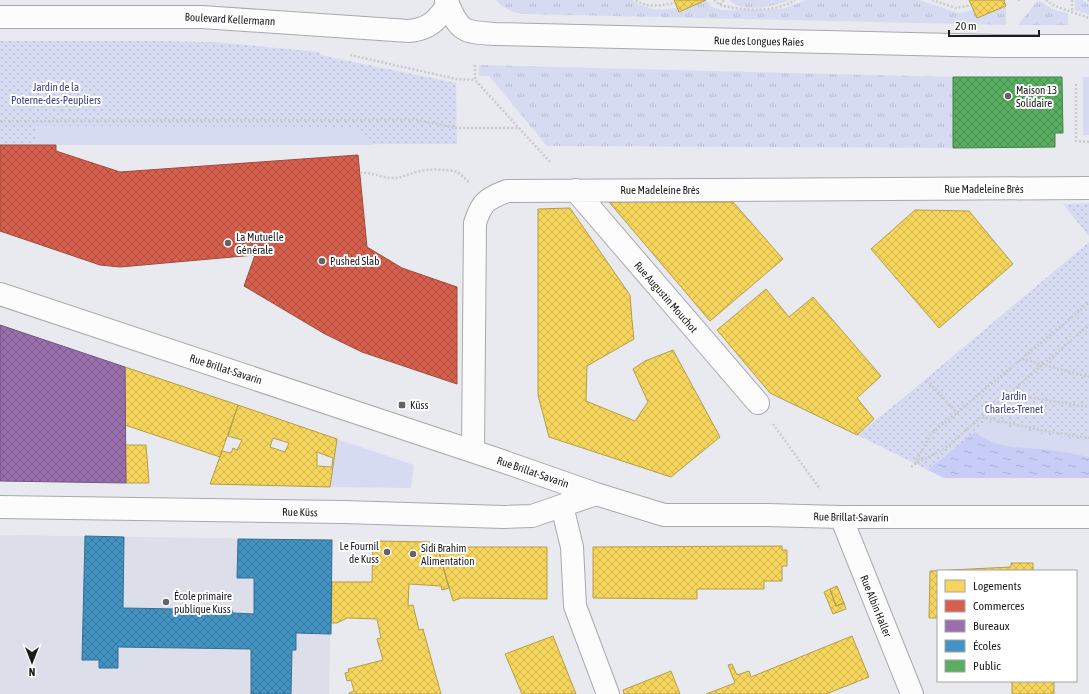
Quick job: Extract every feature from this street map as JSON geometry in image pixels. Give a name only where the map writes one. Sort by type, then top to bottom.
[{"type":"street","name":"Boulevard Kellermann","points":[[0,17],[202,17],[409,31],[420,30],[429,25],[442,13],[447,2]]},
{"type":"street","name":"Rue des Longues Raies","points":[[447,2],[454,19],[461,27],[470,32],[495,34],[996,46],[1089,46]]},
{"type":"street","name":"Rue Madeleine Brès","points":[[472,452],[475,223],[479,210],[489,198],[507,191],[1089,188]]},
{"type":"street","name":"Rue Augustin Mouchot","points":[[575,190],[758,403]]},
{"type":"street","name":"Rue Brillat-Savarin","points":[[0,294],[596,494],[664,515],[1089,517]]},
{"type":"street","name":"Rue Küss","points":[[0,507],[344,512],[504,517],[532,516],[596,494]]},
{"type":"street","points":[[562,506],[572,547],[575,606],[608,694]]},
{"type":"street","name":"Rue Albin Haller","points":[[841,517],[912,694]]},
{"type":"path","points":[[636,0],[656,6],[675,3]]},
{"type":"path","points":[[714,0],[720,5],[744,9],[769,8],[789,4],[795,0]]},
{"type":"path","points":[[720,5],[724,0]]},
{"type":"path","points":[[932,0],[956,8],[971,5]]},
{"type":"path","points":[[1046,0],[1055,6],[1089,18]]},
{"type":"path","points":[[1072,0],[1072,12]]},
{"type":"path","points":[[344,54],[456,79],[475,80]]},
{"type":"path","points":[[475,65],[475,80],[575,190]]},
{"type":"path","points":[[1076,84],[1076,141],[1089,142]]},
{"type":"path","points":[[0,121],[418,120],[457,128],[519,128]]},
{"type":"path","points":[[360,173],[370,173],[388,178],[394,178],[405,176],[420,170],[457,172]]},
{"type":"path","points":[[915,464],[931,434],[1089,303]]},
{"type":"path","points":[[911,467],[944,450],[1089,325]]},
{"type":"path","points":[[1022,359],[1089,377]]},
{"type":"path","points":[[928,380],[957,413]]},
{"type":"path","points":[[1018,387],[1028,397],[1089,407]]},
{"type":"path","points":[[982,417],[1045,431],[1089,438]]},
{"type":"path","points":[[771,421],[841,517]]},
{"type":"shaded area","name":"École primaire publique Kuss","points":[[0,535],[332,540],[329,694],[0,694]]},
{"type":"green space","points":[[496,0],[632,0],[649,8],[677,8],[679,12],[706,0],[712,7],[722,10],[768,10],[786,8],[806,0],[919,0],[958,13],[973,10],[977,18],[1006,6],[1006,25],[525,14],[509,10]]},
{"type":"green space","points":[[730,0],[790,0],[758,8],[750,8],[741,7]]},
{"type":"green space","points":[[1038,0],[1054,10],[1068,13],[1068,25],[1018,25]]},
{"type":"green space","points":[[1075,0],[1083,0],[1089,5],[1089,15],[1075,10]]},
{"type":"green space","name":"Jardin de la Poterne-des-Peupliers","points":[[0,41],[214,42],[320,52],[320,55],[456,83],[457,144],[0,145]]},
{"type":"green space","points":[[479,65],[953,77],[953,148],[547,146],[489,76],[479,76]]},
{"type":"green space","points":[[1083,77],[1089,77],[1089,135],[1083,135]]},
{"type":"green space","points":[[37,126],[358,127],[372,145],[37,145]]},
{"type":"green space","points":[[1089,203],[1089,236],[1063,204]]},
{"type":"green space","name":"Jardin Charles-Trenet","points":[[1089,242],[1089,478],[944,478],[857,435],[902,399]]},
{"type":"green space","points":[[987,422],[1057,437],[1089,441],[1089,457],[1043,449],[1007,446],[990,442],[975,432]]},
{"type":"green space","points":[[337,439],[414,465],[411,488],[330,487]]},
{"type":"water","points":[[975,432],[992,442],[1010,447],[1049,450],[1089,457],[1089,478],[944,478],[928,470]]},
{"type":"building: Logements","points":[[674,0],[706,0],[679,12]]},
{"type":"building: Logements","points":[[969,0],[1005,0],[1006,6],[977,18]]},
{"type":"building: Logements","points":[[609,202],[733,202],[783,259],[710,321]]},
{"type":"building: Logements","points":[[570,208],[630,295],[634,339],[587,366],[586,401],[635,421],[648,402],[633,369],[645,361],[673,350],[720,437],[671,477],[549,437],[538,395],[538,209]]},
{"type":"building: Logements","points":[[915,210],[969,211],[1013,264],[939,328],[871,249]]},
{"type":"building: Logements","points":[[766,289],[789,317],[813,297],[881,376],[857,398],[874,419],[857,435],[770,393],[717,330]]},
{"type":"building: Logements","points":[[125,367],[238,405],[220,457],[125,425]]},
{"type":"building: Logements","points":[[238,405],[337,439],[330,487],[210,484],[222,451],[231,453],[233,448],[237,450],[242,440],[228,436]],"holes":[[[273,438],[289,443],[285,452],[270,447]],[[317,452],[333,458],[332,467],[317,466]]]},
{"type":"building: Logements","points":[[125,445],[146,445],[149,483],[126,483]]},
{"type":"building: Logements","points":[[373,541],[434,542],[437,545],[449,588],[442,590],[441,586],[409,584],[408,606],[413,605],[419,630],[423,629],[441,694],[349,694],[354,691],[351,680],[347,681],[345,673],[349,672],[348,669],[383,660],[377,639],[381,638],[377,619],[347,618],[337,623],[331,623],[332,582],[372,582]]},
{"type":"building: Logements","points":[[437,545],[439,547],[547,547],[547,599],[461,598],[453,601]]},
{"type":"building: Logements","points":[[782,546],[782,550],[787,550],[787,566],[782,566],[782,581],[764,581],[764,589],[697,589],[697,599],[593,598],[593,547]]},
{"type":"building: Logements","points":[[1011,563],[1033,563],[1033,570],[950,570],[1011,567]]},
{"type":"building: Logements","points":[[930,571],[937,571],[937,618],[929,618]]},
{"type":"building: Logements","points":[[837,586],[844,603],[836,606],[830,589]]},
{"type":"building: Logements","points":[[830,589],[836,606],[844,603],[846,609],[833,614],[824,592]]},
{"type":"building: Logements","points":[[553,636],[576,694],[522,694],[505,654]]},
{"type":"building: Logements","points":[[852,636],[869,677],[826,694],[706,694],[735,683],[728,665],[732,664],[737,675],[749,671],[751,677]]},
{"type":"building: Logements","points":[[671,671],[680,694],[624,694],[623,690]]},
{"type":"building: Logements","points":[[1012,682],[1054,682],[1054,694],[1012,694]]},
{"type":"building: Commerces","name":"Pushed Slab","points":[[0,145],[56,145],[56,151],[120,172],[358,155],[367,247],[402,268],[457,287],[457,384],[362,352],[325,334],[244,286],[255,255],[120,267],[100,265],[0,231]]},
{"type":"building: Bureaux","points":[[0,325],[125,367],[126,483],[0,481]]},
{"type":"building: Écoles","points":[[85,536],[124,537],[123,608],[232,610],[233,613],[254,614],[254,578],[237,578],[238,539],[332,540],[331,634],[296,633],[296,650],[292,650],[291,694],[251,694],[251,649],[118,647],[118,668],[99,668],[99,660],[82,660]]},
{"type":"building: Public","name":"Maison 13 Solidaire","points":[[953,77],[1062,77],[1063,133],[1055,133],[1055,147],[953,148]]},
{"type":"place","name":"Maison 13 Solidaire","points":[[1008,96]]},
{"type":"place","name":"La Mutuelle Générale","points":[[228,243]]},
{"type":"place","name":"Pushed Slab","points":[[322,261]]},
{"type":"place","name":"Küss","points":[[402,405]]},
{"type":"place","name":"Le Fournil de Kuss","points":[[387,552]]},
{"type":"place","name":"Sidi Brahim Alimentation","points":[[413,554]]},
{"type":"place","name":"École primaire publique Kuss","points":[[166,602]]}]
